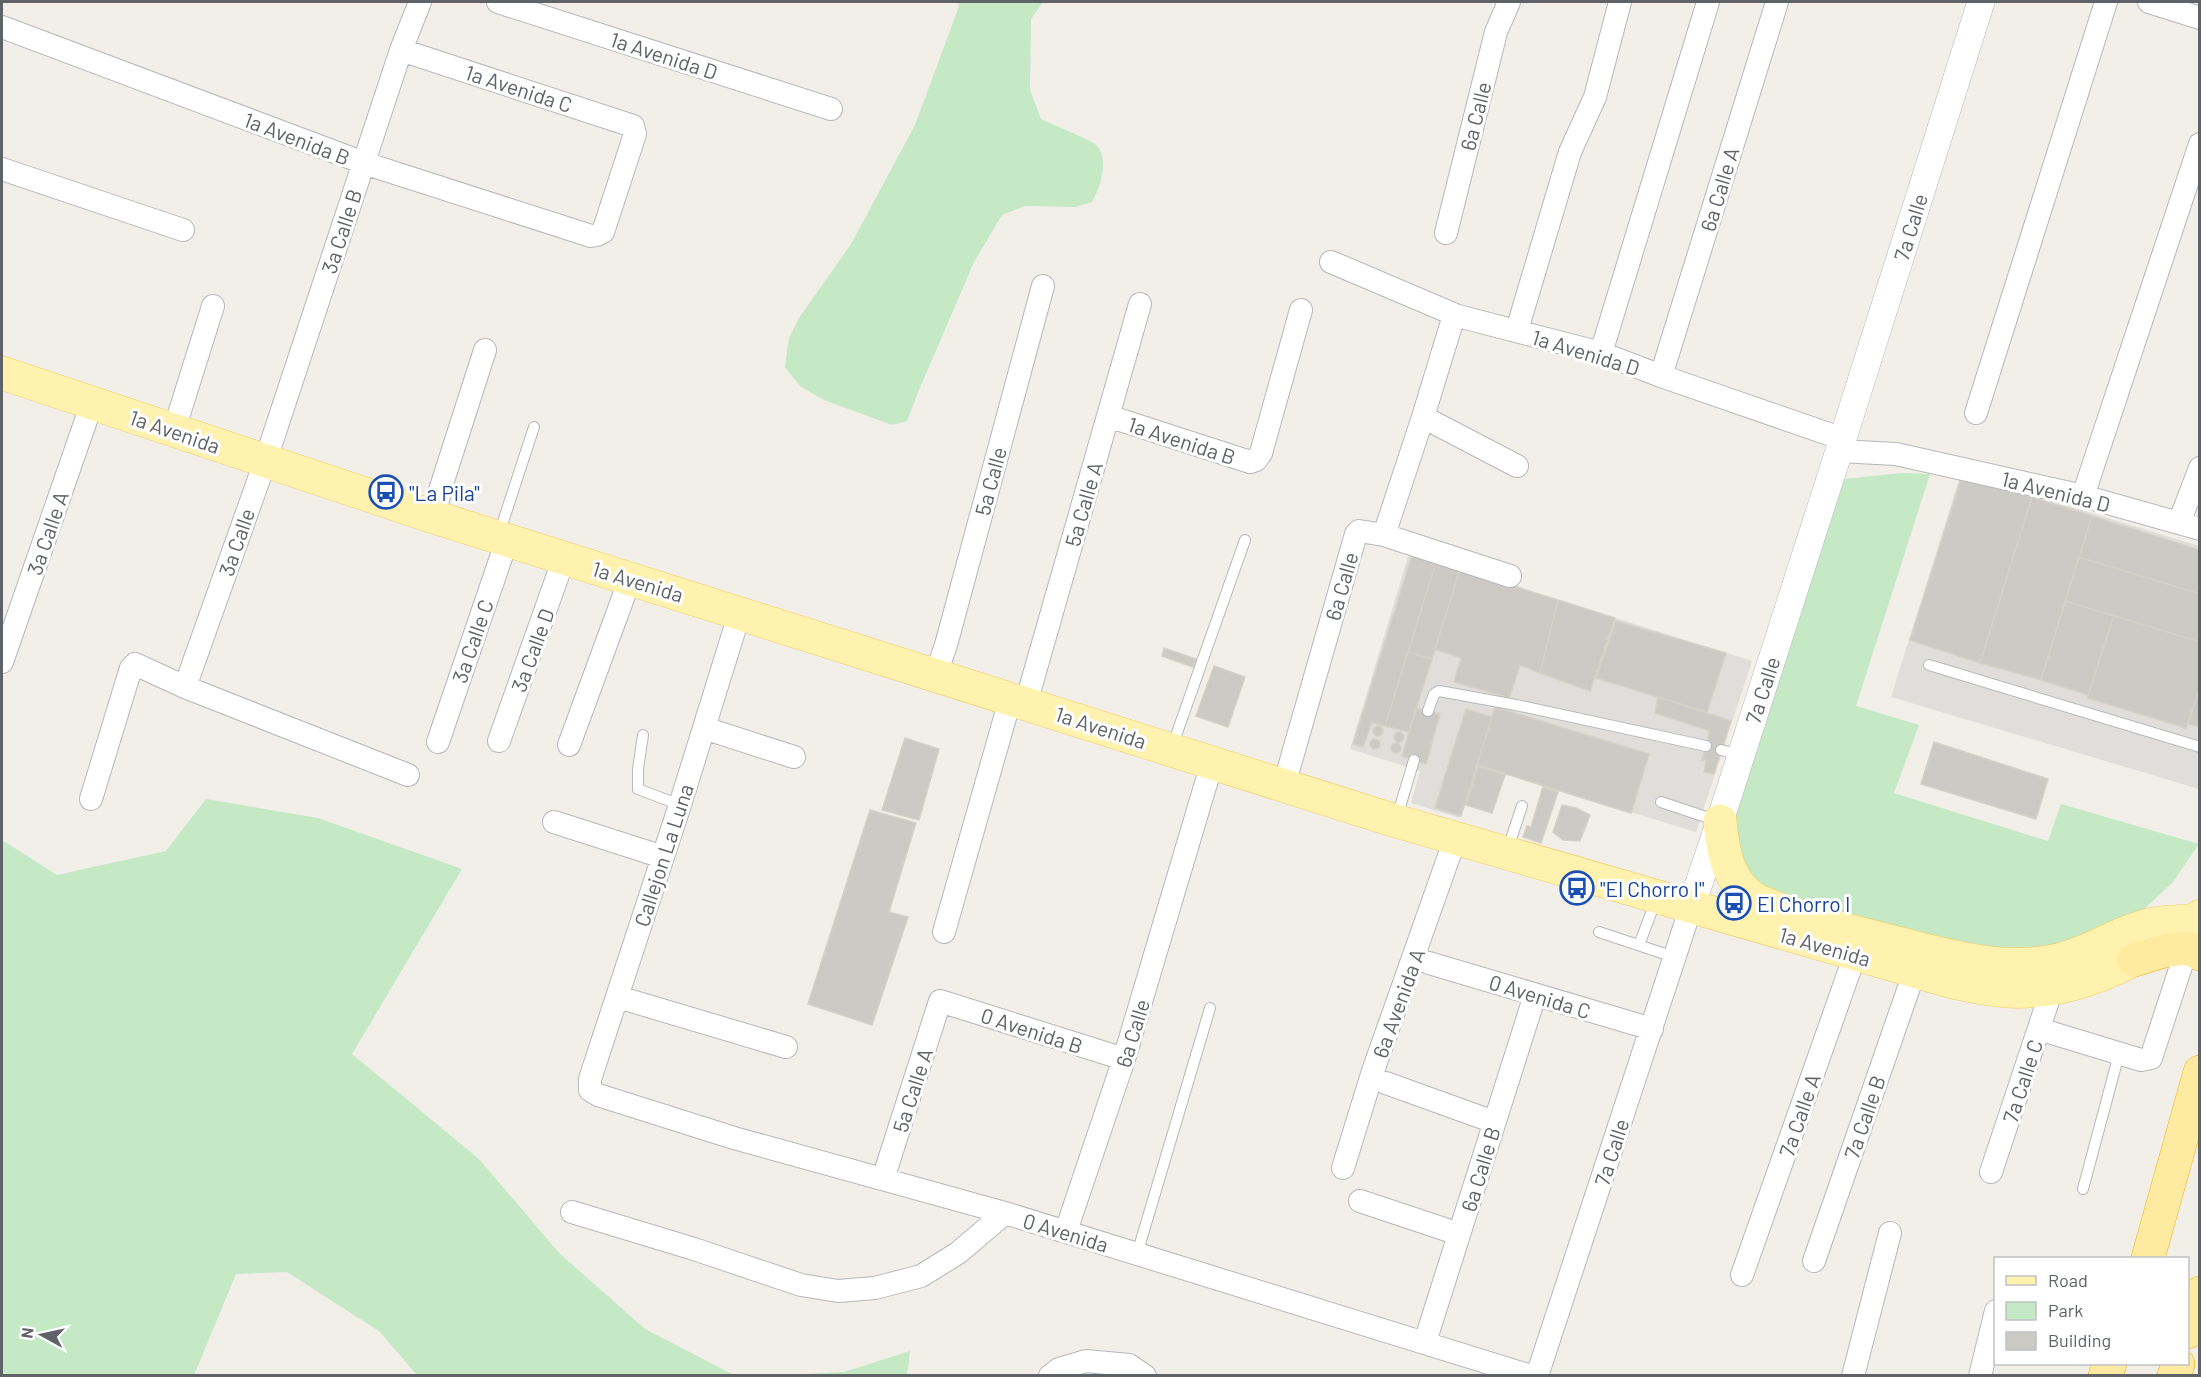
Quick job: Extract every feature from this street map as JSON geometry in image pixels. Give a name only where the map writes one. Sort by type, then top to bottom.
[{"type":"highway","points":[[2134,960],[2195,935]]},
{"type":"highway","points":[[2148,1257],[2199,1072]]},
{"type":"highway","points":[[2160,1257],[2175,1226],[2199,1157]]},
{"type":"highway","points":[[2189,1326],[2199,1295]]},
{"type":"main road","name":"1a Avenida","points":[[2,373],[502,539],[740,612],[1396,821],[1914,973],[1995,991],[2028,992],[2052,989],[2099,975],[2134,960]]},
{"type":"main road","points":[[1720,821],[1722,848],[1735,879],[1745,894],[1758,901],[1848,930],[1972,960],[2009,964],[2056,961],[2084,954],[2142,927],[2157,923],[2195,935]]},
{"type":"street","name":"3a Calle B","points":[[265,462],[401,50],[420,2]]},
{"type":"street","name":"1a Avenida D","points":[[498,2],[831,109]]},
{"type":"street","name":"6a Calle","points":[[1446,233],[1496,32],[1509,2]]},
{"type":"street","points":[[1517,330],[1570,152],[1595,97],[1620,2]]},
{"type":"street","points":[[1601,353],[1708,2]]},
{"type":"street","name":"6a Calle A","points":[[1660,376],[1777,2]]},
{"type":"street","name":"7a Calle","points":[[1537,1376],[1720,821],[1731,752],[1841,445],[1981,2]]},
{"type":"street","points":[[1976,413],[2106,2]]},
{"type":"street","points":[[2149,2],[2174,5],[2199,18]]},
{"type":"street","name":"1a Avenida B","points":[[2,27],[364,163],[591,236],[597,235]]},
{"type":"street","name":"1a Avenida C","points":[[401,50],[630,124],[635,129],[603,232],[597,235]]},
{"type":"street","points":[[2083,496],[2199,144]]},
{"type":"street","points":[[2,169],[183,230]]},
{"type":"street","name":"1a Avenida D","points":[[1331,262],[1458,316],[1601,353],[1841,445],[1896,454],[2083,496],[2189,526]]},
{"type":"street","name":"5a Calle","points":[[935,676],[946,645],[1043,286]]},
{"type":"street","name":"5a Calle A","points":[[1018,701],[1108,416],[1140,304]]},
{"type":"street","points":[[174,430],[213,306]]},
{"type":"street","name":"1a Avenida B","points":[[1108,416],[1250,462],[1256,460],[1261,453],[1301,310]]},
{"type":"street","name":"6a Calle","points":[[1284,785],[1356,534],[1363,531],[1384,535],[1452,322],[1458,316]]},
{"type":"street","points":[[434,517],[441,487],[485,350]]},
{"type":"street","name":"3a Calle A","points":[[2,662],[92,403]]},
{"type":"street","points":[[1423,417],[1517,466]]},
{"type":"street","name":"3a Calle","points":[[185,687],[265,462]]},
{"type":"street","points":[[2189,526],[2199,468]]},
{"type":"street","points":[[1384,535],[1510,576]]},
{"type":"street","name":"3a Calle C","points":[[438,742],[502,539]]},
{"type":"street","name":"3a Calle D","points":[[499,741],[564,558]]},
{"type":"street","points":[[569,745],[630,579]]},
{"type":"street","name":"Callejon La Luna","points":[[598,1095],[590,1090],[590,1080],[740,612]]},
{"type":"street","points":[[91,799],[131,668],[135,664],[185,687],[408,775]]},
{"type":"street","points":[[945,932],[1018,701]]},
{"type":"street","points":[[704,728],[794,757]]},
{"type":"street","name":"6a Calle","points":[[1066,1232],[1124,1059],[1212,763]]},
{"type":"street","points":[[554,822],[663,856]]},
{"type":"street","name":"6a Avenida A","points":[[1343,1168],[1373,1071],[1455,839]]},
{"type":"street","points":[[2039,1029],[2140,1060],[2151,1058],[2195,935]]},
{"type":"street","name":"7a Calle A","points":[[1742,1275],[1855,955]]},
{"type":"street","name":"0 Avenida C","points":[[1429,963],[1652,1029]]},
{"type":"street","name":"7a Calle B","points":[[1814,1261],[1914,973]]},
{"type":"street","name":"7a Calle C","points":[[1991,1172],[2052,989]]},
{"type":"street","name":"6a Calle B","points":[[1425,1342],[1535,995]]},
{"type":"street","points":[[618,997],[786,1047]]},
{"type":"street","name":"5a Calle A","points":[[883,1179],[940,1000]]},
{"type":"street","name":"0 Avenida B","points":[[940,1000],[1124,1059]]},
{"type":"street","points":[[1386,1083],[1494,1122]]},
{"type":"street","name":"0 Avenida","points":[[598,1095],[734,1138],[1005,1213],[1531,1376]]},
{"type":"street","points":[[1360,1201],[1459,1234]]},
{"type":"street","points":[[572,1212],[694,1249],[801,1285],[838,1291],[875,1288],[921,1276],[958,1254],[1005,1213]]},
{"type":"street","points":[[1853,1376],[1890,1233]]},
{"type":"street","points":[[1980,1376],[1994,1315]]},
{"type":"street","points":[[1050,1376],[1059,1369],[1086,1360],[1129,1365],[1145,1376]]},
{"type":"lane","name":"3a Calle C","points":[[502,539],[534,427]]},
{"type":"lane","points":[[1171,750],[1245,540]]},
{"type":"lane","points":[[1929,664],[2199,747]]},
{"type":"lane","points":[[1428,711],[1434,694],[1439,691],[1516,705],[1706,746]]},
{"type":"lane","points":[[643,735],[638,768],[638,789],[680,805]]},
{"type":"lane","points":[[1396,821],[1414,760]]},
{"type":"lane","points":[[1661,802],[1720,821]]},
{"type":"lane","points":[[1506,855],[1522,806]]},
{"type":"lane","points":[[1639,945],[1657,897]]},
{"type":"lane","points":[[1599,932],[1674,957]]},
{"type":"lane","points":[[1137,1254],[1210,1008]]},
{"type":"lane","points":[[2083,1188],[2119,1054]]},
{"type":"shaded area","points":[[1961,473],[2199,546],[2199,789],[1891,697]]},
{"type":"shaded area","points":[[1409,553],[1752,661],[1696,832],[1477,765],[1460,818],[1411,803],[1420,771],[1350,749]]},
{"type":"green space","points":[[959,2],[1043,2],[1031,19],[1030,90],[1041,119],[1096,145],[1102,157],[1102,173],[1092,202],[1075,207],[1025,206],[1002,215],[974,262],[907,421],[892,425],[824,400],[800,386],[785,367],[789,338],[799,318],[851,244],[915,125]]},
{"type":"green space","points":[[1903,473],[1930,474],[1856,706],[1919,725],[1894,793],[2048,841],[2061,804],[2199,844],[2173,882],[2143,910],[2062,949],[2005,956],[1874,933],[1746,878],[1730,819],[1844,479]]},
{"type":"green space","points":[[206,799],[318,818],[462,869],[352,1054],[479,1159],[559,1253],[645,1329],[734,1375],[417,1375],[379,1331],[287,1272],[236,1274],[194,1375],[2,1375],[2,840],[57,875],[166,851]]},
{"type":"green space","points":[[910,1351],[907,1375],[787,1375],[844,1372]]},
{"type":"building","points":[[1962,476],[2032,497],[1980,663],[1910,640]]},
{"type":"building","points":[[2032,497],[2092,516],[2041,680],[1980,663]]},
{"type":"building","points":[[2092,516],[2200,550],[2200,594],[2079,557]]},
{"type":"building","points":[[1412,555],[1436,562],[1385,726],[1372,722],[1363,747],[1353,744]]},
{"type":"building","points":[[2079,557],[2200,594],[2200,642],[2065,601]]},
{"type":"building","points":[[1436,562],[1460,569],[1432,659],[1408,652]]},
{"type":"building","points":[[1460,569],[1558,600],[1540,673],[1520,665],[1509,698],[1454,682],[1461,658],[1435,649]]},
{"type":"building","points":[[1558,600],[1615,618],[1590,691],[1540,673]]},
{"type":"building","points":[[2065,601],[2114,616],[2088,695],[2041,680]]},
{"type":"building","points":[[2114,616],[2200,642],[2200,687],[2186,728],[2087,698]]},
{"type":"building","points":[[1616,621],[1726,653],[1707,712],[1596,678]]},
{"type":"building","points":[[1164,648],[1196,659],[1193,667],[1162,656]]},
{"type":"building","points":[[1408,652],[1432,659],[1409,732],[1385,726]]},
{"type":"building","points":[[1214,666],[1245,677],[1228,727],[1196,716]]},
{"type":"building","points":[[2200,687],[2200,727],[2188,724]]},
{"type":"building","points":[[1658,697],[1731,721],[1714,774],[1704,772],[1706,760],[1702,760],[1710,731],[1655,713]]},
{"type":"building","points":[[1495,707],[1649,754],[1631,813],[1477,765]]},
{"type":"building","points":[[1416,708],[1440,714],[1426,764],[1402,756]]},
{"type":"building","points":[[1466,709],[1492,717],[1461,816],[1435,808]]},
{"type":"building","points":[[1378,726],[1383,731],[1378,736],[1373,731]]},
{"type":"building","points":[[1399,732],[1404,737],[1399,742],[1394,737]]},
{"type":"building","points":[[905,738],[939,749],[919,820],[882,810]]},
{"type":"building","points":[[1375,739],[1380,744],[1375,749],[1370,744]]},
{"type":"building","points":[[1934,742],[2048,779],[2036,819],[1921,784]]},
{"type":"building","points":[[1396,743],[1401,748],[1396,753],[1391,748]]},
{"type":"building","points":[[1478,766],[1505,775],[1492,813],[1466,805]]},
{"type":"building","points":[[1543,787],[1558,792],[1541,843],[1523,837],[1527,826],[1531,827]]},
{"type":"building","points":[[1562,805],[1576,808],[1590,815],[1580,841],[1563,840],[1553,832]]},
{"type":"building","points":[[870,810],[916,823],[889,912],[908,917],[872,1025],[808,1004]]},
{"type":"place","name":"\"La Pila\"","points":[[386,492]]},
{"type":"place","name":"\"El Chorro I\"","points":[[1577,888]]},
{"type":"place","name":"El Chorro I","points":[[1734,903]]}]
